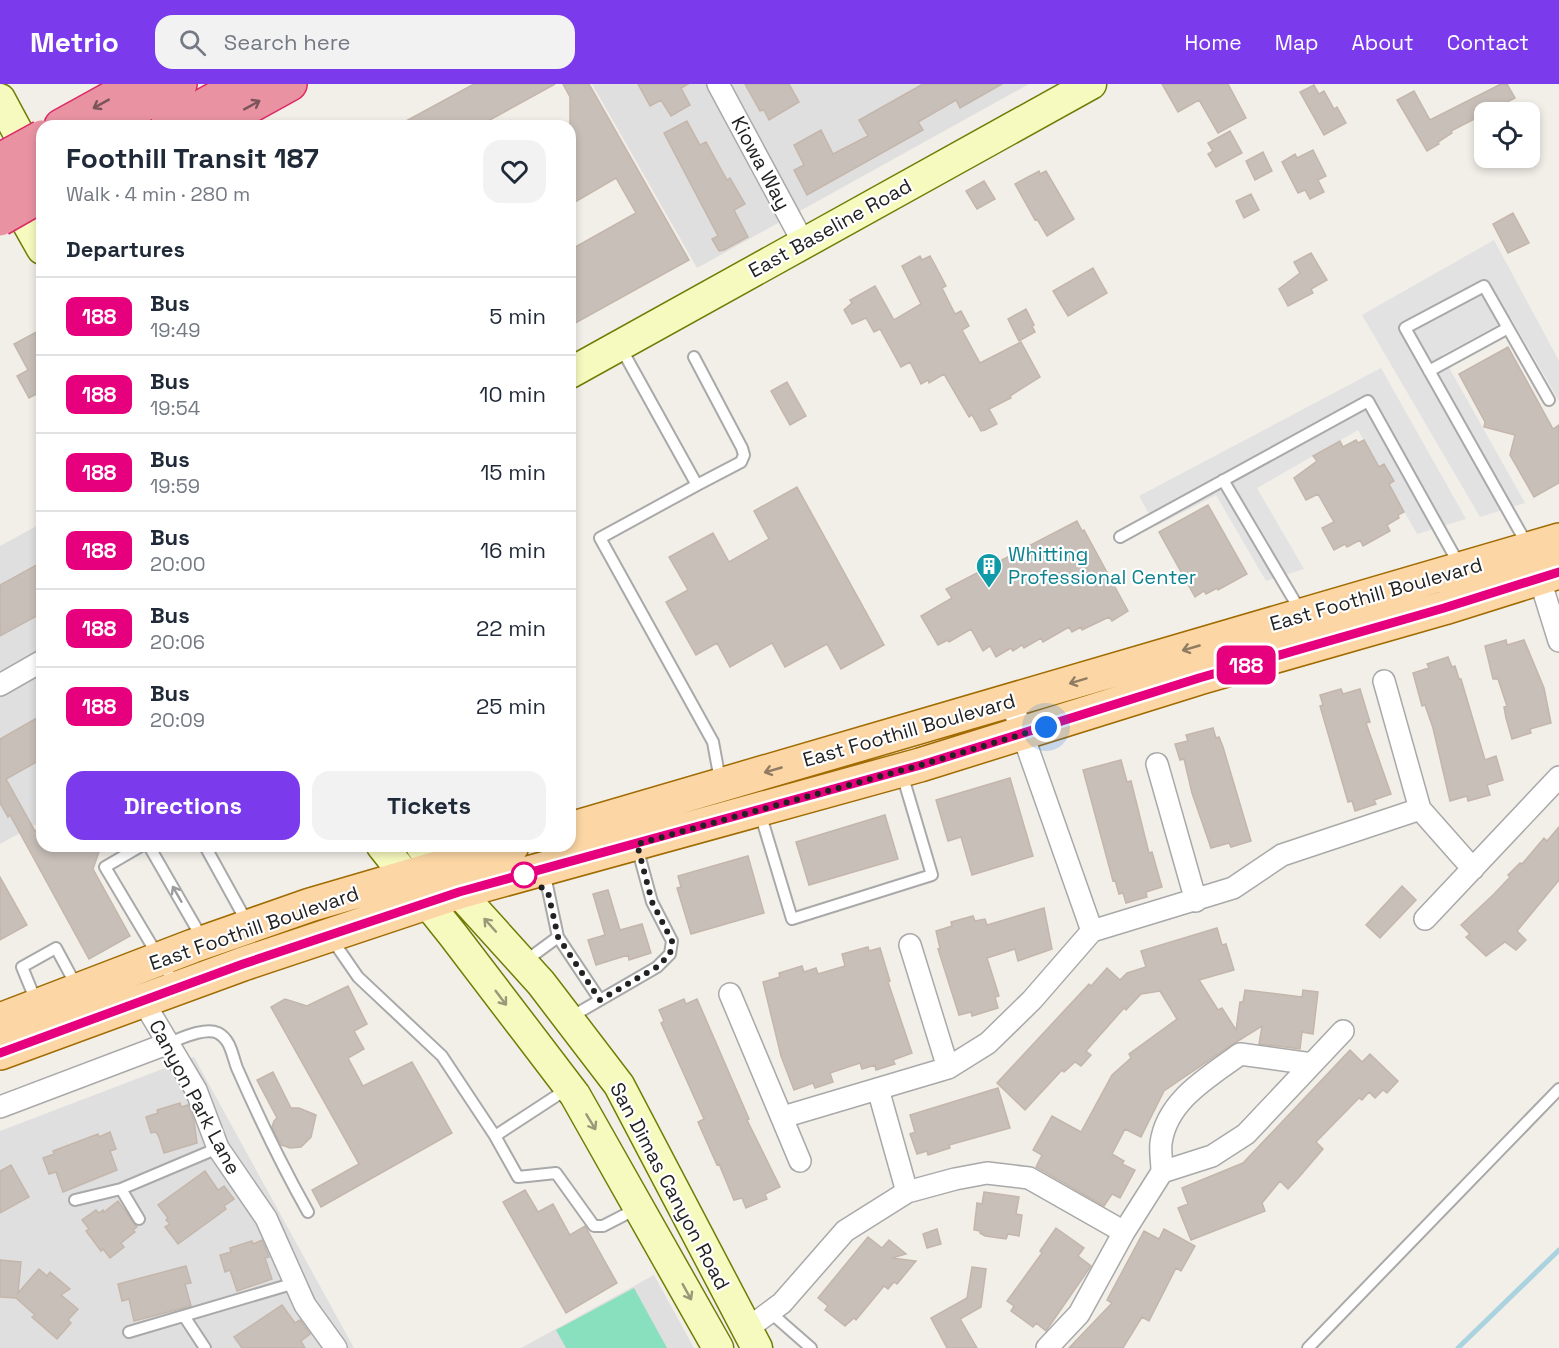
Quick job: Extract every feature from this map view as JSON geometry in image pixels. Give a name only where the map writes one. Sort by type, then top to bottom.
[{"type":"highway","points":[[72,120],[137,84]]},
{"type":"highway","points":[[116,120],[180,84]]},
{"type":"highway","points":[[178,120],[242,84]]},
{"type":"highway","points":[[224,120],[290,84]]},
{"type":"highway","points":[[0,160],[36,140]]},
{"type":"highway","points":[[0,185],[36,165]]},
{"type":"highway","points":[[0,219],[36,198]]},
{"type":"highway","points":[[0,243],[36,223]]},
{"type":"main road","name":"East Foothill Boulevard","points":[[576,827],[1462,569],[1547,560]]},
{"type":"main road","name":"East Foothill Boulevard","points":[[2,1015],[45,1020],[143,1001],[178,988],[250,927],[310,905],[416,891],[459,892],[902,771],[1199,678],[1444,608],[1547,560]]},
{"type":"main road","name":"East Foothill Boulevard","points":[[0,1053],[45,1020],[78,990],[159,959],[212,958],[330,935],[416,891],[429,857],[467,852]]},
{"type":"street","name":"Kiowa Way","points":[[718,84],[803,242]]},
{"type":"street","name":"East Baseline Road","points":[[576,370],[1091,84]]},
{"type":"street","points":[[0,99],[36,165]]},
{"type":"street","points":[[0,174],[36,238]]},
{"type":"street","points":[[1547,560],[1559,641]]},
{"type":"street","points":[[0,685],[36,664]]},
{"type":"street","points":[[1384,681],[1420,809],[1473,868]]},
{"type":"street","points":[[1011,701],[1092,931]]},
{"type":"street","points":[[1157,764],[1196,901]]},
{"type":"street","points":[[1425,919],[1559,777]]},
{"type":"street","points":[[783,1116],[948,1068],[988,1043],[1032,1000],[1092,931],[1233,888],[1282,855],[1420,809]]},
{"type":"street","name":"San Dimas Canyon Road","points":[[387,852],[453,934],[569,1087],[640,1207],[718,1348]]},
{"type":"street","name":"San Dimas Canyon Road","points":[[429,857],[523,963],[619,1085],[752,1339]]},
{"type":"street","points":[[910,945],[948,1068]]},
{"type":"street","points":[[730,994],[800,1161]]},
{"type":"street","name":"Canyon Park Lane","points":[[143,1001],[196,1090],[218,1148],[266,1218],[305,1305],[336,1348]]},
{"type":"street","points":[[1162,1172],[1212,1156],[1246,1134],[1343,1031]]},
{"type":"street","points":[[0,1107],[169,1043]]},
{"type":"street","points":[[1047,1348],[1079,1314],[1124,1232],[1162,1172],[1161,1144],[1167,1119],[1191,1090],[1240,1054],[1312,1064]]},
{"type":"street","points":[[878,1089],[907,1192]]},
{"type":"street","points":[[752,1339],[771,1313],[845,1231],[907,1192],[987,1173],[1029,1178],[1124,1232]]},
{"type":"lane","points":[[1547,560],[1405,328],[1484,286],[1549,400]]},
{"type":"lane","points":[[1430,371],[1508,328]]},
{"type":"lane","points":[[620,345],[697,485]]},
{"type":"lane","points":[[694,357],[742,448],[744,455],[741,462],[600,538],[713,742],[721,785]]},
{"type":"lane","points":[[1120,537],[1368,401],[1462,569]]},
{"type":"lane","points":[[1223,480],[1303,615]]},
{"type":"lane","points":[[759,810],[792,918],[932,874],[902,771]]},
{"type":"lane","points":[[568,1019],[657,967],[670,954],[672,941],[652,902],[637,844]]},
{"type":"lane","points":[[131,852],[105,867],[178,988]]},
{"type":"lane","points":[[152,852],[212,958]]},
{"type":"lane","points":[[208,852],[250,927]]},
{"type":"lane","points":[[543,870],[558,937],[600,1000]]},
{"type":"lane","points":[[330,935],[358,977],[442,1056],[495,1136],[518,1177],[556,1173],[594,1226],[603,1227],[640,1207]]},
{"type":"lane","points":[[523,963],[558,937]]},
{"type":"lane","points":[[45,1020],[22,967],[56,948],[78,990]]},
{"type":"lane","points":[[169,1043],[211,1030],[220,1034],[230,1044],[234,1059],[270,1143],[308,1212]]},
{"type":"lane","points":[[495,1136],[569,1087]]},
{"type":"lane","points":[[1308,1348],[1559,1089]]},
{"type":"lane","points":[[75,1200],[121,1189],[218,1148]]},
{"type":"lane","points":[[121,1189],[139,1219]]},
{"type":"lane","points":[[129,1332],[295,1283]]},
{"type":"lane","points":[[771,1313],[811,1348]]},
{"type":"lane","points":[[184,1316],[205,1348]]},
{"type":"shaded area","points":[[592,84],[1029,84],[697,268]]},
{"type":"shaded area","points":[[1494,240],[1559,361],[1559,401],[1511,318],[1442,355],[1525,503],[1480,517],[1362,315]]},
{"type":"shaded area","points":[[1381,368],[1466,519],[1417,534],[1358,430],[1257,488],[1304,569],[1266,581],[1216,495],[1156,526],[1139,496]]},
{"type":"shaded area","points":[[36,526],[36,824],[0,844],[0,546]]},
{"type":"shaded area","points":[[194,1057],[354,1348],[0,1348],[0,1131]]},
{"type":"shaded area","points":[[654,1275],[694,1348],[521,1348]]},
{"type":"green space","points":[[634,1288],[667,1348],[566,1348],[556,1330]]},
{"type":"building","points":[[474,84],[555,84],[490,120],[408,120]]},
{"type":"building","points":[[563,84],[589,84],[689,260],[576,323],[576,247],[636,213],[616,178],[576,201],[576,120],[570,120],[570,97]]},
{"type":"building","points":[[638,84],[688,84],[681,88],[690,105],[671,116],[661,100],[650,106]]},
{"type":"building","points":[[745,84],[789,84],[799,102],[769,120],[764,110],[760,111]]},
{"type":"building","points":[[923,84],[1002,84],[960,108],[956,100],[918,122],[923,130],[807,195],[794,170],[804,165],[794,145],[821,130],[833,154],[868,136],[859,120]]},
{"type":"building","points":[[1162,84],[1228,84],[1246,118],[1218,133],[1199,100],[1178,112]]},
{"type":"building","points":[[1501,84],[1507,84],[1515,98],[1507,102],[1474,102],[1474,119],[1451,131],[1452,133],[1438,142],[1439,144],[1427,151],[1397,100],[1414,91],[1430,120]]},
{"type":"building","points":[[1314,85],[1319,94],[1324,91],[1334,109],[1337,107],[1346,123],[1324,135],[1300,92]]},
{"type":"building","points":[[687,121],[700,145],[706,142],[727,180],[730,178],[745,204],[734,210],[748,237],[724,250],[719,251],[712,239],[718,236],[664,133]]},
{"type":"building","points":[[1230,131],[1242,153],[1216,167],[1208,154],[1213,151],[1208,143]]},
{"type":"building","points":[[1313,150],[1326,176],[1318,180],[1324,192],[1310,199],[1305,190],[1298,193],[1282,162],[1295,154],[1297,158]]},
{"type":"building","points":[[1263,152],[1272,171],[1255,180],[1246,161]]},
{"type":"building","points":[[1039,171],[1040,174],[1046,171],[1074,219],[1047,236],[1037,219],[1035,220],[1015,184]]},
{"type":"building","points":[[984,181],[995,199],[977,209],[966,191]]},
{"type":"building","points":[[1251,194],[1259,210],[1244,218],[1236,201]]},
{"type":"building","points":[[1513,213],[1529,243],[1508,253],[1493,224]]},
{"type":"building","points":[[1311,253],[1327,280],[1311,289],[1313,293],[1288,306],[1279,289],[1300,273],[1294,262]]},
{"type":"building","points":[[920,256],[922,260],[930,256],[946,286],[942,288],[955,314],[961,311],[969,326],[962,330],[980,363],[1021,342],[1040,377],[1010,396],[1011,398],[989,409],[997,424],[985,430],[981,431],[972,415],[969,417],[944,374],[929,383],[928,380],[921,384],[910,362],[901,367],[880,329],[874,332],[866,318],[852,324],[844,310],[852,303],[850,300],[875,286],[894,320],[921,304],[902,266]]},
{"type":"building","points":[[1093,268],[1107,293],[1068,316],[1053,291]]},
{"type":"building","points":[[1026,309],[1035,332],[1019,341],[1008,319]]},
{"type":"building","points":[[36,332],[36,394],[29,398],[17,376],[28,370],[14,344]]},
{"type":"building","points":[[1508,347],[1553,429],[1559,425],[1559,483],[1534,497],[1510,455],[1515,435],[1484,427],[1485,422],[1459,374]]},
{"type":"building","points":[[787,382],[806,416],[790,425],[771,391]]},
{"type":"building","points":[[1356,440],[1358,443],[1364,440],[1379,467],[1384,464],[1394,481],[1389,484],[1404,512],[1387,525],[1390,531],[1363,546],[1360,540],[1347,547],[1345,544],[1334,550],[1322,528],[1334,522],[1318,494],[1306,500],[1294,478],[1317,461],[1313,456],[1340,441],[1343,447]]},
{"type":"building","points":[[797,487],[884,645],[841,669],[827,644],[785,667],[772,643],[730,667],[717,643],[696,655],[666,602],[688,590],[669,557],[713,533],[729,562],[769,539],[754,511]]},
{"type":"building","points":[[1208,505],[1247,574],[1218,590],[1217,588],[1206,594],[1204,591],[1195,597],[1159,532]]},
{"type":"building","name":"Whitting Professional Center","points":[[1077,521],[1128,611],[1112,621],[1109,617],[1082,630],[1081,627],[1072,632],[1069,627],[1043,642],[1041,638],[1024,648],[1022,645],[1013,651],[1011,648],[996,657],[990,646],[983,651],[971,629],[949,642],[948,640],[938,645],[921,616],[952,598],[946,589]]},
{"type":"building","points":[[36,565],[36,616],[0,636],[0,585]]},
{"type":"building","points":[[1506,640],[1507,645],[1524,640],[1544,688],[1551,723],[1530,729],[1531,733],[1512,739],[1504,707],[1507,706],[1498,679],[1493,679],[1485,646]]},
{"type":"building","points":[[1448,657],[1461,679],[1485,760],[1496,756],[1503,780],[1487,785],[1490,795],[1468,801],[1467,796],[1450,801],[1433,728],[1425,705],[1422,706],[1413,673],[1429,668],[1427,664]]},
{"type":"building","points":[[1341,689],[1343,694],[1360,689],[1370,722],[1366,723],[1391,794],[1374,800],[1376,804],[1355,811],[1352,801],[1348,802],[1320,706],[1323,705],[1320,695]]},
{"type":"building","points":[[36,718],[36,762],[6,779],[36,830],[36,852],[99,852],[93,869],[130,936],[89,959],[10,815],[8,817],[0,803],[0,739]]},
{"type":"building","points":[[1213,728],[1216,738],[1219,737],[1223,747],[1251,841],[1231,847],[1229,843],[1211,848],[1192,793],[1184,759],[1180,760],[1175,744],[1188,741],[1186,735]]},
{"type":"building","points":[[1121,760],[1127,782],[1131,781],[1149,853],[1152,852],[1162,887],[1146,892],[1147,897],[1126,903],[1123,893],[1119,894],[1115,880],[1113,881],[1083,770]]},
{"type":"building","points":[[1010,778],[1033,856],[972,875],[961,837],[948,841],[936,800]]},
{"type":"building","points":[[885,815],[898,859],[809,885],[796,842]]},
{"type":"building","points":[[1559,827],[1559,880],[1517,931],[1526,940],[1516,950],[1505,942],[1486,956],[1466,937],[1470,934],[1461,925],[1494,894],[1510,877],[1508,875],[1520,863],[1522,864],[1544,838],[1547,841]]},
{"type":"building","points":[[748,856],[764,913],[691,934],[677,888],[681,887],[678,876]]},
{"type":"building","points":[[0,877],[27,925],[0,940]]},
{"type":"building","points":[[1402,886],[1416,900],[1380,938],[1366,925]]},
{"type":"building","points":[[608,890],[620,930],[642,924],[651,953],[629,960],[628,955],[596,965],[588,940],[605,935],[593,894]]},
{"type":"building","points":[[1044,908],[1052,949],[1018,961],[1015,949],[987,958],[999,996],[995,997],[998,1008],[972,1016],[971,1012],[959,1015],[938,949],[940,948],[936,931],[952,926],[951,922],[973,916],[975,921],[985,919],[987,925]]},
{"type":"building","points":[[1217,928],[1222,945],[1226,944],[1234,970],[1199,980],[1218,1010],[1222,1008],[1236,1030],[1240,1002],[1243,1002],[1245,990],[1302,997],[1303,990],[1318,992],[1313,1034],[1302,1032],[1300,1049],[1259,1044],[1262,1026],[1164,1091],[1141,1137],[1125,1129],[1112,1154],[1124,1161],[1122,1164],[1135,1170],[1120,1198],[1112,1194],[1104,1206],[1036,1167],[1042,1155],[1033,1150],[1052,1116],[1081,1132],[1112,1075],[1131,1058],[1129,1054],[1177,1019],[1160,991],[1141,994],[1126,1010],[1124,1008],[1086,1051],[1091,1055],[1081,1066],[1075,1062],[1064,1072],[1062,1070],[1025,1110],[997,1083],[1089,984],[1091,986],[1107,968],[1120,980],[1127,973],[1146,967],[1141,951]]},
{"type":"building","points":[[868,947],[869,951],[880,948],[890,981],[888,982],[912,1053],[893,1060],[895,1064],[876,1070],[875,1065],[862,1069],[860,1063],[830,1073],[833,1082],[815,1088],[813,1083],[794,1090],[781,1056],[763,982],[780,977],[779,973],[802,966],[804,972],[816,968],[818,974],[845,966],[842,954]]},
{"type":"building","points":[[348,986],[367,1024],[354,1031],[364,1049],[348,1058],[363,1086],[412,1062],[452,1133],[321,1207],[312,1190],[359,1164],[271,1007],[285,999],[307,1006]]},
{"type":"building","points":[[684,999],[686,1004],[697,999],[749,1119],[747,1120],[780,1187],[765,1194],[767,1199],[746,1208],[742,1198],[734,1200],[719,1164],[717,1165],[698,1122],[704,1119],[661,1023],[664,1021],[659,1010]]},
{"type":"building","points":[[1350,1050],[1362,1062],[1370,1054],[1398,1081],[1387,1093],[1383,1090],[1375,1098],[1369,1092],[1362,1100],[1359,1098],[1316,1142],[1323,1149],[1288,1189],[1280,1181],[1262,1203],[1265,1211],[1191,1240],[1178,1208],[1188,1204],[1182,1188],[1243,1163]]},
{"type":"building","points":[[273,1072],[291,1108],[299,1108],[316,1115],[311,1137],[301,1147],[290,1148],[281,1145],[272,1127],[277,1118],[257,1080]]},
{"type":"building","points":[[998,1088],[1010,1128],[949,1145],[950,1148],[928,1155],[927,1151],[917,1154],[910,1134],[915,1132],[910,1115]]},
{"type":"building","points":[[180,1103],[181,1107],[188,1105],[194,1121],[197,1143],[164,1153],[156,1132],[151,1133],[146,1117],[158,1113],[157,1110]]},
{"type":"building","points":[[110,1132],[116,1149],[110,1151],[117,1170],[63,1192],[56,1172],[49,1174],[43,1158],[54,1154],[53,1151],[98,1134],[99,1137]]},
{"type":"building","points":[[11,1165],[29,1197],[0,1213],[0,1171]]},
{"type":"building","points":[[205,1171],[218,1190],[224,1186],[234,1199],[224,1206],[226,1209],[178,1244],[165,1227],[170,1224],[158,1205]]},
{"type":"building","points":[[525,1190],[538,1212],[553,1204],[570,1235],[585,1226],[617,1283],[566,1313],[503,1202]]},
{"type":"building","points":[[984,1192],[1019,1197],[1016,1214],[1022,1215],[1019,1236],[1008,1234],[1006,1239],[985,1236],[980,1231],[974,1230],[977,1203],[982,1204]]},
{"type":"building","points":[[118,1201],[137,1227],[133,1230],[135,1232],[121,1243],[124,1247],[110,1258],[103,1249],[101,1251],[86,1231],[89,1229],[82,1220],[96,1210],[99,1213],[103,1210],[104,1212]]},
{"type":"building","points":[[1056,1228],[1084,1248],[1078,1256],[1091,1266],[1046,1331],[1036,1323],[1033,1327],[1011,1311],[1014,1306],[1007,1301],[1042,1253],[1040,1251]]},
{"type":"building","points":[[937,1229],[941,1244],[927,1248],[923,1234]]},
{"type":"building","points":[[1164,1229],[1195,1246],[1181,1271],[1176,1268],[1149,1321],[1142,1317],[1123,1348],[1069,1348],[1112,1303],[1107,1300],[1144,1231],[1159,1239]]},
{"type":"building","points":[[868,1237],[882,1248],[889,1240],[906,1254],[892,1258],[916,1261],[897,1284],[894,1282],[888,1289],[884,1286],[856,1320],[854,1318],[845,1326],[825,1310],[828,1306],[818,1298]]},
{"type":"building","points":[[262,1240],[269,1257],[265,1258],[272,1279],[237,1291],[230,1270],[225,1272],[220,1255],[231,1252],[230,1248]]},
{"type":"building","points":[[0,1260],[21,1262],[18,1293],[39,1269],[47,1276],[50,1272],[70,1289],[61,1295],[78,1309],[68,1320],[71,1323],[57,1339],[32,1317],[35,1315],[16,1298],[0,1297]]},
{"type":"building","points":[[186,1266],[191,1283],[185,1284],[191,1306],[134,1321],[129,1299],[122,1301],[118,1284]]},
{"type":"building","points":[[972,1267],[986,1269],[981,1307],[960,1319],[977,1348],[947,1348],[931,1318],[967,1298]]},
{"type":"building","points":[[282,1305],[295,1323],[300,1320],[310,1334],[301,1341],[305,1348],[242,1348],[234,1337]]},
{"type":"waterway","points":[[1458,1348],[1559,1250]]},
{"type":"bus line","name":"188","points":[[0,1053],[243,964],[459,892],[921,765],[1199,678],[1444,608],[1559,572]]},
{"type":"place","name":"Whitting Professional Center","points":[[989,589]]},
{"type":"route","points":[[524,875],[548,892],[558,937],[600,1000],[657,967],[670,954],[672,941],[652,902],[637,844],[921,765],[1046,727]]}]
